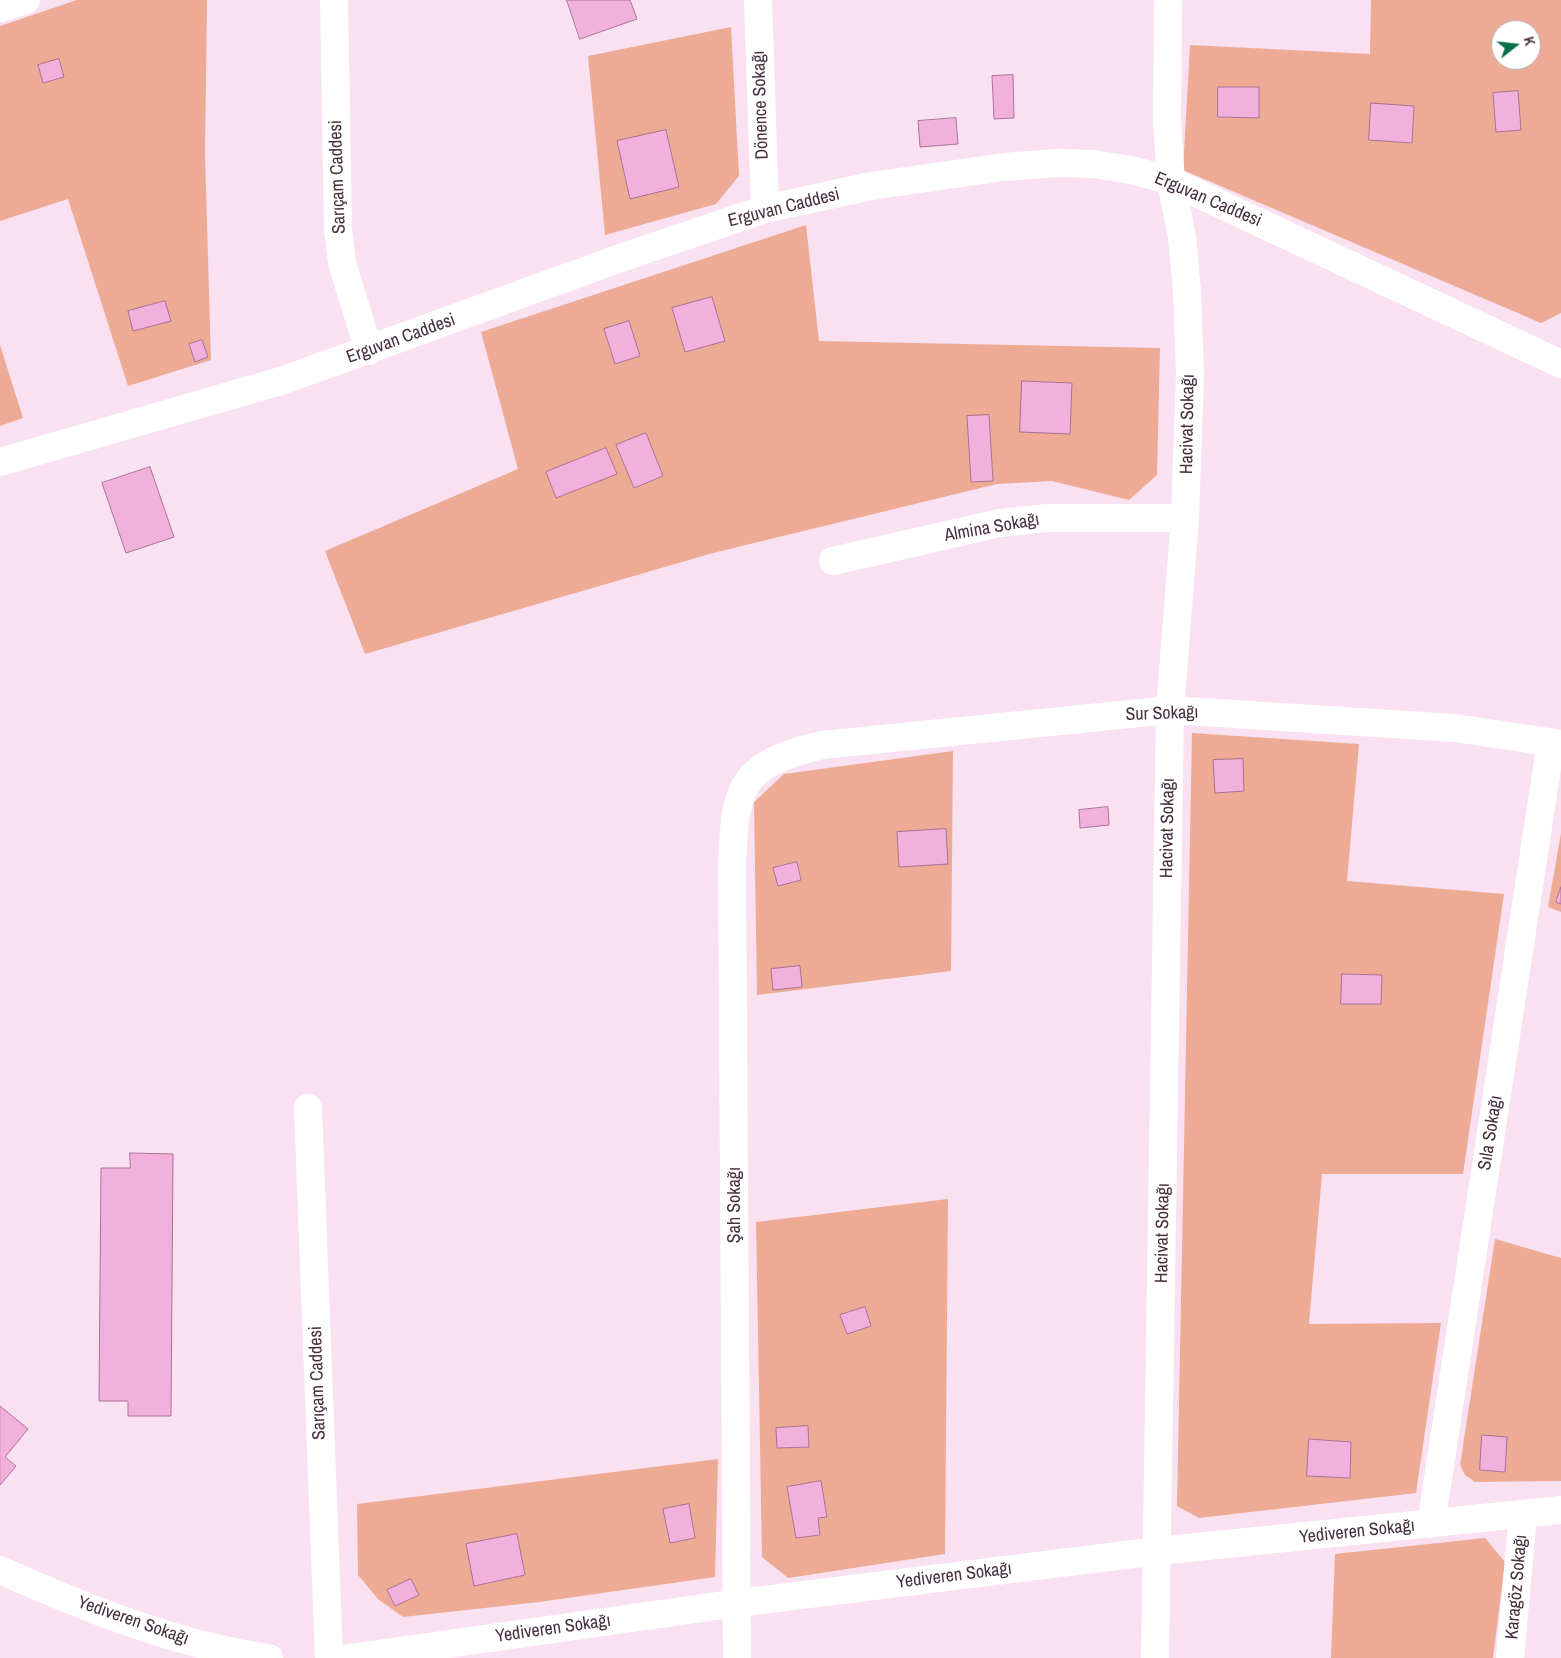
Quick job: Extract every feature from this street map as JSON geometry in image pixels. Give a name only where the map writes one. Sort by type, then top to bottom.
[{"type":"street","points":[[0,8],[26,0]]},
{"type":"street","name":"Sarıçam Caddesi","points":[[334,0],[338,230],[342,263],[369,351]]},
{"type":"street","name":"Dönence Sokağı","points":[[758,0],[765,209]]},
{"type":"street","name":"Hacivat Sokağı","points":[[1155,1658],[1170,710],[1185,518],[1190,374],[1187,291],[1182,237],[1171,181],[1167,120],[1168,0]]},
{"type":"street","name":"Erguvan Caddesi","points":[[0,462],[284,380],[369,351],[615,260],[765,209],[871,186],[1004,167],[1057,162],[1094,164],[1136,171],[1171,181],[1561,364]]},
{"type":"street","name":"Almina Sokağı","points":[[832,561],[1000,523],[1047,518],[1185,518]]},
{"type":"street","name":"Sur Sokağı","points":[[767,764],[792,752],[822,745],[1170,710],[1455,728],[1556,743]]},
{"type":"street","name":"Sıla Sokağı","points":[[1431,1524],[1556,743]]},
{"type":"street","name":"Şah Sokağı","points":[[737,1658],[733,839],[738,799],[749,778],[767,764]]},
{"type":"street","name":"Sarıçam Caddesi","points":[[308,1108],[329,1658]]},
{"type":"street","name":"Yediveren Sokağı","points":[[349,1658],[738,1604],[1158,1551],[1561,1510]]},
{"type":"street","name":"Karagöz Sokağı","points":[[1510,1658],[1523,1515]]},
{"type":"street","name":"Yediveren Sokağı","points":[[0,1570],[111,1615],[197,1643],[241,1654],[269,1658]]},
{"type":"shaded area","points":[[77,0],[207,0],[205,154],[211,360],[128,386],[68,199],[0,221],[0,26]]},
{"type":"shaded area","points":[[1371,0],[1561,0],[1561,313],[1541,323],[1183,170],[1190,45],[1370,54]]},
{"type":"shaded area","points":[[731,27],[739,176],[716,204],[605,235],[588,56]]},
{"type":"shaded area","points":[[806,225],[819,341],[1160,348],[1157,475],[1129,500],[1052,481],[997,484],[713,553],[365,654],[325,551],[518,469],[481,332]]},
{"type":"shaded area","points":[[0,345],[23,418],[0,426]]},
{"type":"shaded area","points":[[1192,733],[1359,744],[1347,881],[1504,894],[1463,1174],[1322,1174],[1309,1324],[1441,1323],[1416,1493],[1199,1518],[1177,1506]]},
{"type":"shaded area","points":[[953,751],[951,971],[757,995],[754,802],[784,774]]},
{"type":"shaded area","points":[[1561,833],[1561,912],[1548,907]]},
{"type":"shaded area","points":[[948,1199],[945,1554],[788,1578],[762,1557],[756,1222]]},
{"type":"shaded area","points":[[1495,1239],[1561,1258],[1561,1481],[1475,1482],[1465,1475],[1460,1465]]},
{"type":"shaded area","points":[[718,1459],[715,1577],[539,1602],[403,1617],[378,1599],[358,1575],[357,1504]]},
{"type":"shaded area","points":[[1485,1538],[1505,1562],[1493,1658],[1331,1658],[1335,1554]]},
{"type":"building","points":[[567,0],[630,0],[637,19],[580,39]]},
{"type":"building","points":[[59,59],[64,77],[43,83],[38,65]]},
{"type":"building","points":[[1013,75],[1014,118],[994,119],[992,76]]},
{"type":"building","points":[[1218,87],[1259,87],[1259,118],[1218,117]]},
{"type":"building","points":[[1518,91],[1521,130],[1496,132],[1493,93]]},
{"type":"building","points":[[1371,103],[1414,106],[1412,143],[1369,140]]},
{"type":"building","points":[[956,118],[958,144],[920,147],[918,121]]},
{"type":"building","points":[[666,130],[679,187],[630,199],[617,141]]},
{"type":"building","points":[[712,297],[725,341],[685,352],[672,308]]},
{"type":"building","points":[[165,301],[171,321],[133,331],[128,311]]},
{"type":"building","points":[[629,321],[640,356],[615,364],[604,329]]},
{"type":"building","points":[[202,340],[208,357],[195,362],[189,344]]},
{"type":"building","points":[[1022,381],[1072,383],[1070,434],[1020,432]]},
{"type":"building","points":[[989,415],[993,481],[971,482],[967,416]]},
{"type":"building","points":[[646,433],[663,476],[634,488],[616,445]]},
{"type":"building","points":[[606,448],[617,474],[556,498],[546,472]]},
{"type":"building","points":[[150,467],[174,537],[126,553],[102,483]]},
{"type":"building","points":[[1243,759],[1244,791],[1215,793],[1213,760]]},
{"type":"building","points":[[1108,807],[1109,825],[1080,828],[1079,810]]},
{"type":"building","points":[[946,829],[948,864],[899,867],[897,832]]},
{"type":"building","points":[[797,862],[801,880],[778,886],[773,868]]},
{"type":"building","points":[[1561,887],[1561,904],[1556,902]]},
{"type":"building","points":[[800,966],[802,987],[773,990],[771,969]]},
{"type":"building","points":[[1342,974],[1382,975],[1381,1004],[1341,1004]]},
{"type":"building","points":[[130,1153],[173,1154],[171,1416],[128,1416],[128,1401],[99,1401],[101,1168],[130,1168]]},
{"type":"building","points":[[865,1307],[871,1326],[847,1334],[840,1315]]},
{"type":"building","points":[[0,1406],[28,1429],[5,1457],[16,1466],[0,1485]]},
{"type":"building","points":[[808,1426],[809,1447],[777,1448],[776,1428]]},
{"type":"building","points":[[1482,1435],[1507,1437],[1505,1472],[1480,1470]]},
{"type":"building","points":[[1309,1439],[1351,1442],[1350,1478],[1307,1476]]},
{"type":"building","points":[[821,1481],[827,1517],[818,1518],[820,1535],[796,1538],[787,1487]]},
{"type":"building","points":[[689,1504],[695,1538],[670,1543],[663,1509]]},
{"type":"building","points":[[517,1534],[525,1575],[474,1586],[466,1544]]},
{"type":"building","points":[[411,1579],[419,1595],[395,1606],[387,1590]]}]
